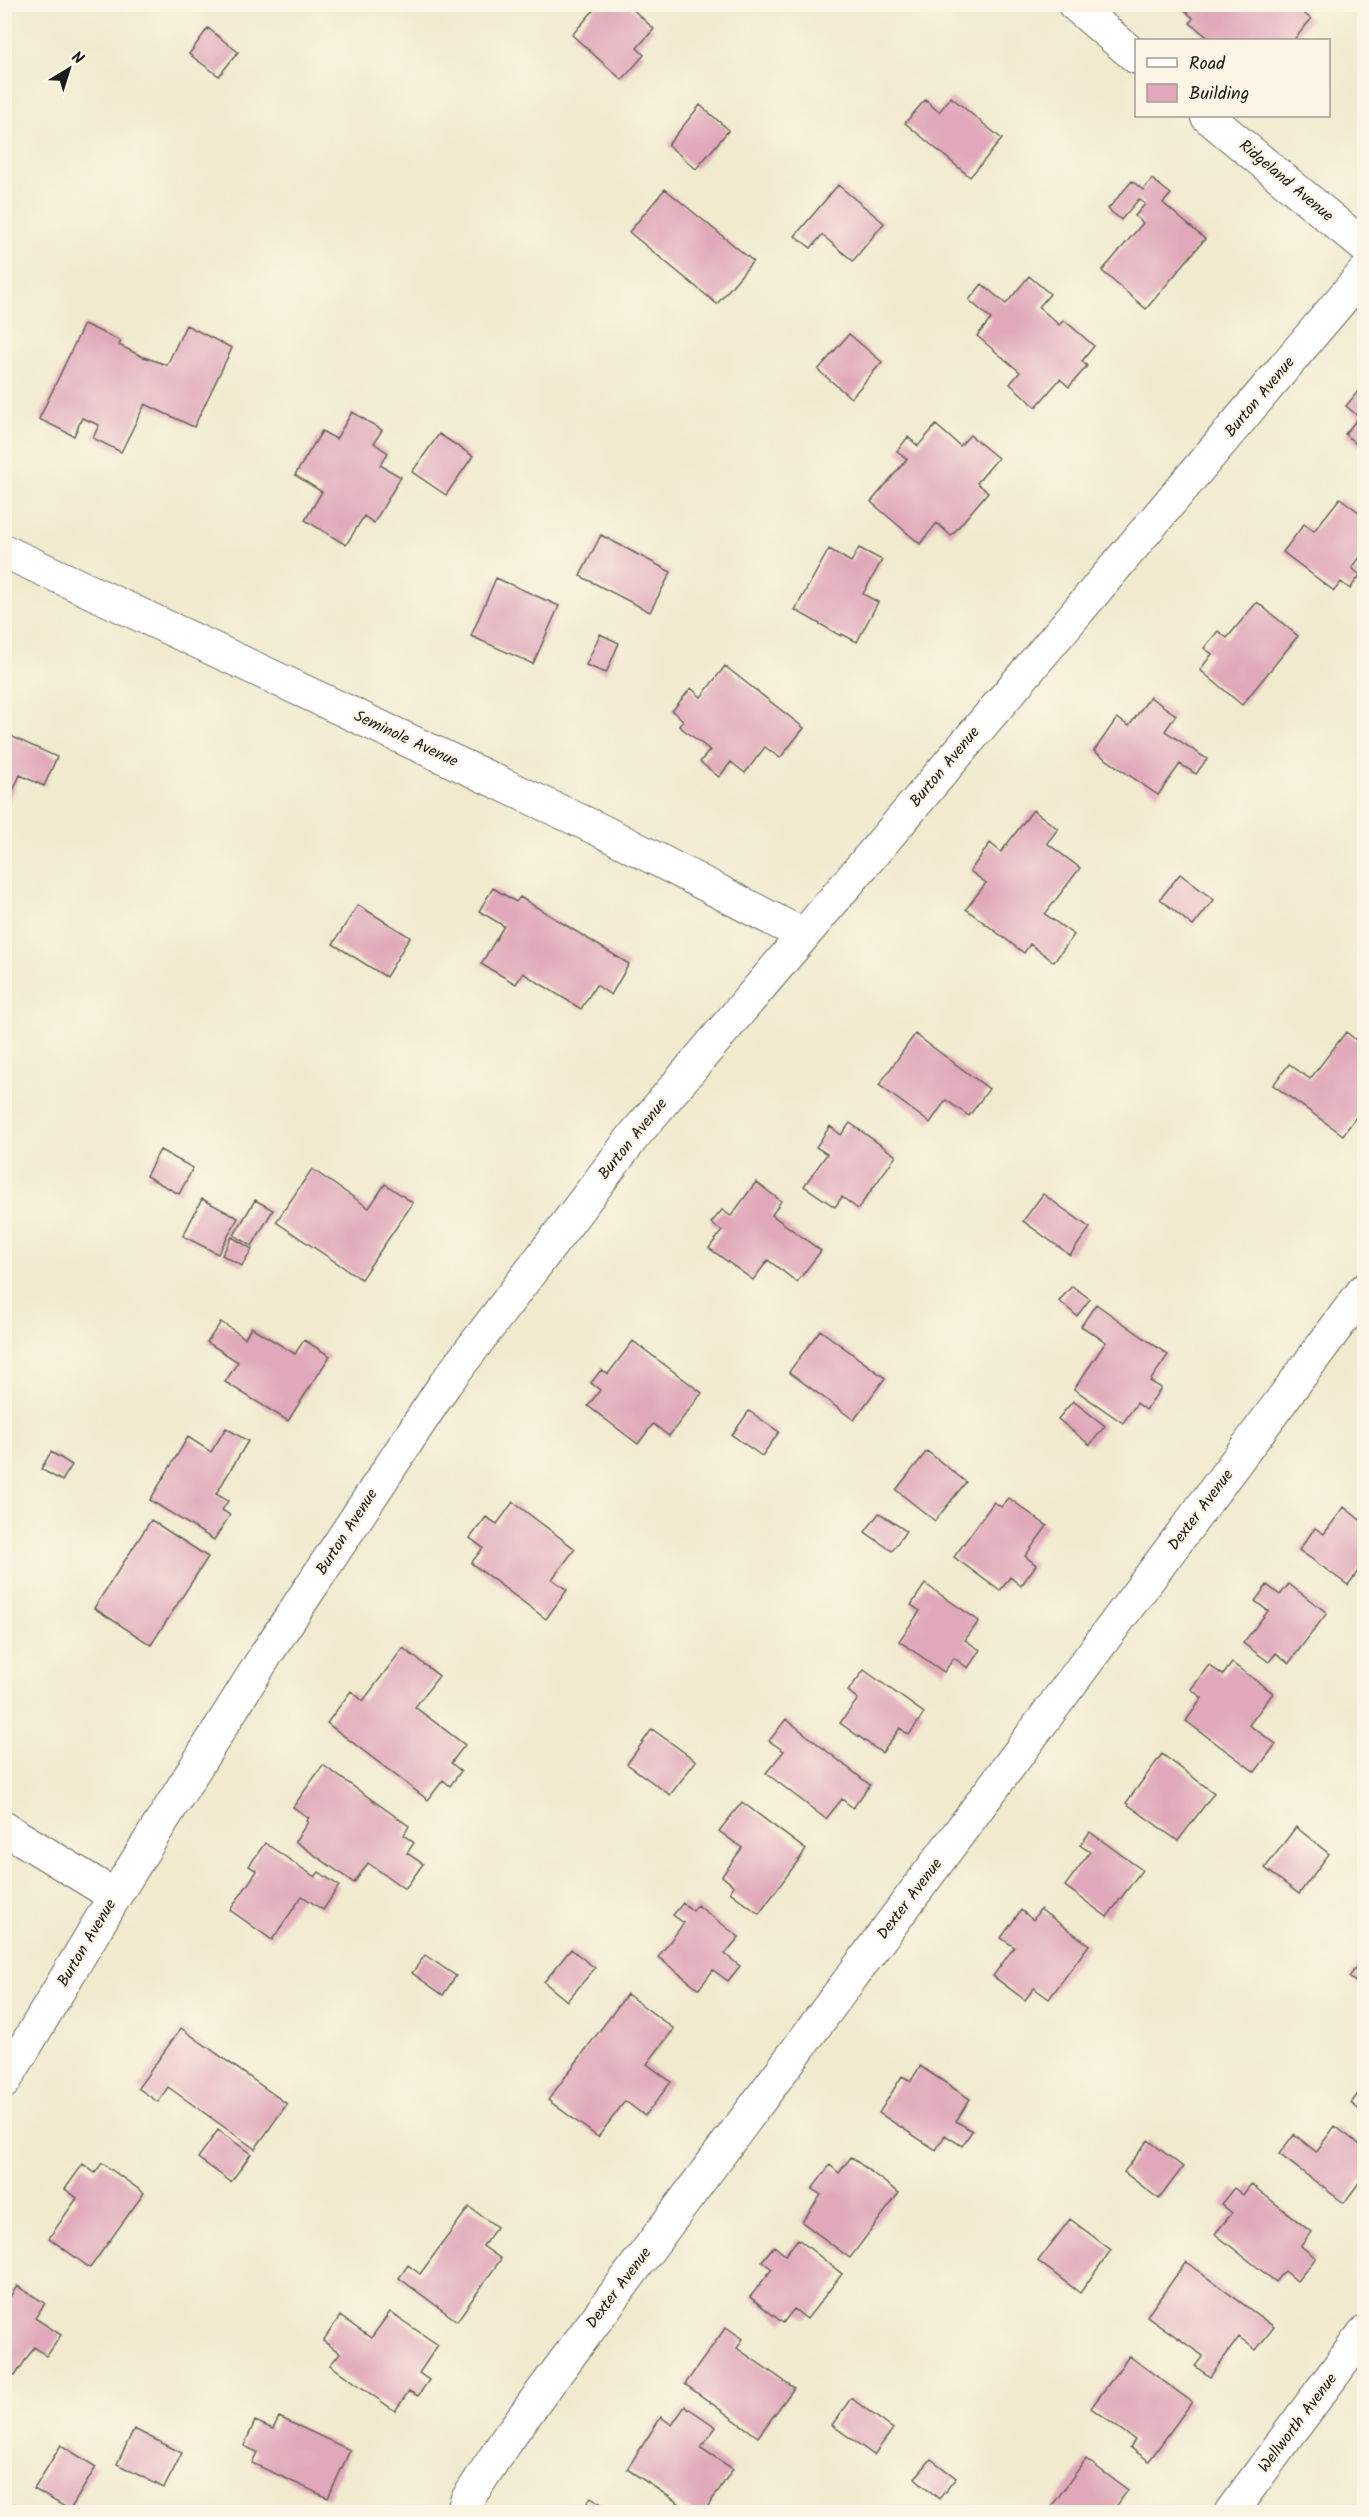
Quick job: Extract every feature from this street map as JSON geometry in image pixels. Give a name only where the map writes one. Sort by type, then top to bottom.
[{"type":"street","points":[[1074,4],[1135,55]]},
{"type":"street","name":"Ridgeland Avenue","points":[[1208,117],[1365,246]]},
{"type":"street","name":"Burton Avenue","points":[[4,2082],[115,1896],[267,1653],[445,1384],[633,1137],[1365,273]]},
{"type":"street","name":"Seminole Avenue","points":[[4,551],[602,831],[803,935]]},
{"type":"street","name":"Dexter Avenue","points":[[463,2512],[467,2500],[507,2439],[1365,1290]]},
{"type":"street","points":[[4,1828],[115,1896]]},
{"type":"street","name":"Wellworth Avenue","points":[[1231,2512],[1365,2333]]},
{"type":"building","points":[[599,4],[627,4],[654,29],[637,48],[644,55],[622,80],[572,35]]},
{"type":"building","points":[[1177,4],[1293,4],[1311,19],[1295,39],[1210,39],[1190,23],[1193,18]]},
{"type":"building","points":[[208,28],[238,52],[219,76],[189,54]]},
{"type":"building","points":[[951,97],[1002,139],[970,177],[905,123],[925,100],[939,112]]},
{"type":"building","points":[[700,105],[729,130],[696,169],[668,145]]},
{"type":"building","points":[[1152,179],[1171,194],[1163,203],[1205,239],[1146,309],[1102,271],[1143,223],[1135,216],[1145,204],[1139,199],[1121,220],[1108,209],[1132,181],[1143,190]]},
{"type":"building","points":[[838,185],[884,223],[853,261],[822,235],[811,248],[795,236]]},
{"type":"building","points":[[665,189],[753,261],[717,304],[629,232]]},
{"type":"building","points":[[1029,276],[1050,294],[1039,307],[1059,325],[1064,320],[1094,346],[1082,361],[1087,366],[1069,387],[1060,379],[1036,407],[1010,384],[1020,372],[977,336],[991,319],[969,300],[982,284],[1006,304]]},
{"type":"building","points":[[84,324],[121,341],[119,345],[141,356],[167,365],[186,325],[232,348],[194,427],[145,404],[121,452],[93,438],[99,425],[82,418],[74,436],[39,419]]},
{"type":"building","points":[[849,334],[882,362],[851,398],[818,370]]},
{"type":"building","points":[[1364,384],[1364,451],[1345,434],[1359,417],[1346,406]]},
{"type":"building","points":[[352,412],[382,430],[374,443],[388,453],[380,465],[401,477],[374,523],[364,516],[346,545],[305,520],[322,492],[295,475],[322,431],[336,439]]},
{"type":"building","points":[[936,425],[960,446],[970,435],[998,458],[977,483],[988,492],[951,536],[937,523],[920,544],[871,502],[907,459],[897,451],[908,437],[918,446]]},
{"type":"building","points":[[439,434],[473,456],[446,495],[412,472]]},
{"type":"building","points":[[1340,498],[1364,516],[1364,552],[1352,568],[1360,575],[1350,589],[1341,582],[1334,591],[1283,552],[1304,524],[1314,531]]},
{"type":"building","points":[[601,535],[671,572],[650,612],[580,576]]},
{"type":"building","points":[[859,548],[882,560],[863,594],[878,602],[857,642],[842,634],[841,636],[795,610],[829,549],[851,562]]},
{"type":"building","points":[[496,578],[559,606],[533,664],[471,636]]},
{"type":"building","points":[[1257,602],[1298,636],[1242,705],[1200,670],[1212,654],[1204,648],[1218,631],[1227,638]]},
{"type":"building","points":[[600,634],[619,643],[606,673],[586,665]]},
{"type":"building","points":[[725,666],[804,728],[780,758],[765,747],[745,773],[731,762],[719,777],[700,762],[710,750],[679,726],[683,720],[672,711],[691,688],[701,697]]},
{"type":"building","points":[[1150,697],[1176,715],[1165,731],[1207,759],[1196,774],[1180,764],[1158,795],[1094,751],[1117,718],[1129,726]]},
{"type":"building","points":[[4,733],[57,757],[44,786],[20,775],[8,802],[4,800]]},
{"type":"building","points":[[1033,810],[1058,829],[1047,843],[1080,868],[1045,914],[1074,935],[1054,962],[1030,944],[1024,953],[966,909],[986,883],[970,871],[990,843],[1001,852]]},
{"type":"building","points":[[1180,874],[1214,900],[1193,926],[1160,899]]},
{"type":"building","points":[[493,888],[516,902],[520,897],[629,964],[611,995],[596,985],[581,1009],[523,973],[516,984],[481,964],[504,926],[479,911]]},
{"type":"building","points":[[358,905],[410,937],[386,977],[333,944]]},
{"type":"building","points":[[1346,1032],[1364,1046],[1364,1106],[1343,1135],[1273,1085],[1289,1064],[1310,1079]]},
{"type":"building","points":[[915,1034],[989,1089],[969,1116],[946,1100],[930,1123],[879,1085]]},
{"type":"building","points":[[850,1123],[896,1156],[858,1209],[842,1197],[835,1207],[804,1186],[827,1154],[816,1147],[830,1126],[841,1135]]},
{"type":"building","points":[[160,1150],[193,1168],[179,1194],[146,1176]]},
{"type":"building","points":[[312,1169],[369,1208],[385,1184],[413,1203],[361,1279],[276,1222]]},
{"type":"building","points":[[756,1182],[781,1201],[772,1215],[821,1251],[797,1282],[768,1260],[753,1280],[709,1248],[722,1231],[711,1223],[722,1210],[731,1216]]},
{"type":"building","points":[[1043,1194],[1090,1228],[1070,1255],[1023,1221]]},
{"type":"building","points":[[202,1199],[238,1218],[218,1254],[183,1236]]},
{"type":"building","points":[[255,1200],[273,1210],[252,1246],[234,1235]]},
{"type":"building","points":[[232,1237],[252,1249],[242,1266],[222,1255]]},
{"type":"building","points":[[1072,1286],[1090,1299],[1077,1316],[1059,1301]]},
{"type":"building","points":[[1096,1304],[1168,1355],[1150,1381],[1161,1388],[1146,1410],[1137,1403],[1123,1423],[1074,1389],[1106,1342],[1081,1326]]},
{"type":"building","points":[[221,1322],[245,1338],[251,1327],[295,1354],[304,1340],[330,1356],[288,1421],[225,1382],[238,1362],[207,1342]]},
{"type":"building","points":[[820,1330],[885,1378],[854,1420],[789,1372]]},
{"type":"building","points":[[633,1341],[702,1393],[669,1436],[653,1424],[638,1444],[588,1406],[600,1390],[591,1383],[601,1370],[608,1374]]},
{"type":"building","points":[[1073,1401],[1105,1426],[1090,1445],[1058,1419]]},
{"type":"building","points":[[749,1411],[779,1432],[762,1456],[732,1435]]},
{"type":"building","points":[[226,1428],[248,1441],[216,1494],[228,1501],[222,1510],[230,1515],[214,1540],[150,1500],[188,1437],[211,1452]]},
{"type":"building","points":[[927,1451],[966,1482],[935,1521],[896,1490]]},
{"type":"building","points":[[51,1452],[72,1465],[62,1481],[41,1469]]},
{"type":"building","points":[[1009,1498],[1047,1526],[1025,1556],[1036,1565],[1021,1586],[1010,1577],[1000,1591],[954,1557],[994,1502],[1001,1507]]},
{"type":"building","points":[[513,1502],[575,1549],[552,1579],[567,1590],[546,1619],[471,1563],[483,1548],[470,1538],[486,1517],[497,1524]]},
{"type":"building","points":[[1344,1507],[1364,1523],[1364,1563],[1348,1585],[1299,1550],[1315,1528],[1324,1534]]},
{"type":"building","points":[[879,1513],[906,1531],[892,1551],[865,1532]]},
{"type":"building","points":[[151,1520],[208,1557],[151,1645],[94,1608]]},
{"type":"building","points":[[925,1584],[979,1621],[965,1640],[980,1650],[968,1668],[954,1658],[944,1672],[899,1641],[920,1611],[911,1605]]},
{"type":"building","points":[[1289,1584],[1327,1613],[1289,1663],[1276,1653],[1269,1662],[1243,1643],[1268,1611],[1255,1601],[1267,1585],[1280,1595]]},
{"type":"building","points":[[403,1648],[439,1676],[415,1707],[465,1745],[451,1763],[461,1771],[450,1786],[443,1780],[428,1800],[327,1723],[351,1691],[363,1701]]},
{"type":"building","points":[[1232,1663],[1273,1693],[1249,1725],[1276,1744],[1255,1772],[1186,1721],[1202,1698],[1191,1689],[1209,1665],[1223,1675]]},
{"type":"building","points":[[864,1670],[924,1713],[909,1735],[900,1728],[882,1753],[840,1723],[858,1699],[848,1691]]},
{"type":"building","points":[[786,1719],[870,1785],[853,1808],[842,1799],[826,1819],[766,1773],[784,1751],[769,1741]]},
{"type":"building","points":[[652,1729],[696,1761],[670,1795],[627,1764]]},
{"type":"building","points":[[1162,1754],[1214,1793],[1178,1841],[1126,1803]]},
{"type":"building","points":[[323,1765],[409,1826],[404,1835],[414,1843],[407,1853],[423,1864],[405,1889],[368,1863],[354,1883],[295,1841],[309,1818],[293,1807]]},
{"type":"building","points":[[742,1802],[806,1850],[759,1914],[730,1892],[734,1886],[722,1876],[742,1848],[719,1831]]},
{"type":"building","points":[[1296,1827],[1329,1854],[1299,1894],[1265,1868]]},
{"type":"building","points":[[1090,1832],[1142,1870],[1107,1917],[1065,1886],[1090,1852],[1080,1845]]},
{"type":"building","points":[[265,1843],[315,1877],[319,1872],[339,1886],[323,1910],[302,1896],[272,1940],[230,1910],[257,1871],[249,1866]]},
{"type":"building","points":[[683,1903],[693,1911],[697,1905],[739,1937],[725,1954],[740,1966],[728,1981],[713,1970],[699,1989],[658,1957],[684,1923],[673,1915]]},
{"type":"building","points":[[1040,1909],[1089,1945],[1049,1999],[1034,1988],[1025,2000],[993,1976],[1014,1947],[1001,1938],[1021,1910],[1033,1920]]},
{"type":"building","points":[[571,1949],[595,1968],[567,2001],[544,1982]]},
{"type":"building","points":[[425,1955],[456,1976],[443,1995],[412,1973]]},
{"type":"building","points":[[1364,1956],[1364,1988],[1349,1977]]},
{"type":"building","points":[[627,1994],[674,2029],[647,2064],[671,2082],[645,2116],[625,2101],[598,2137],[548,2100]]},
{"type":"building","points":[[181,2028],[287,2104],[255,2149],[168,2087],[158,2102],[138,2088]]},
{"type":"building","points":[[920,2066],[970,2099],[956,2121],[972,2131],[962,2146],[945,2135],[936,2150],[879,2113],[902,2076],[911,2081]]},
{"type":"building","points":[[1364,2086],[1364,2114],[1351,2103]]},
{"type":"building","points":[[1335,2126],[1364,2148],[1364,2176],[1344,2203],[1279,2154],[1294,2134],[1316,2152]]},
{"type":"building","points":[[218,2130],[251,2154],[231,2182],[198,2158]]},
{"type":"building","points":[[1148,2140],[1183,2167],[1159,2199],[1124,2172]]},
{"type":"building","points":[[851,2157],[899,2193],[850,2258],[802,2222],[821,2195],[812,2189],[830,2165],[839,2173]]},
{"type":"building","points":[[102,2163],[144,2193],[90,2268],[49,2238],[77,2198],[65,2189],[83,2164],[95,2173]]},
{"type":"building","points":[[1251,2184],[1311,2232],[1301,2246],[1316,2258],[1297,2281],[1285,2271],[1276,2282],[1215,2234],[1232,2213],[1221,2204],[1234,2188],[1243,2195]]},
{"type":"building","points":[[469,2207],[497,2227],[483,2246],[501,2259],[457,2321],[399,2278],[408,2265],[420,2274]]},
{"type":"building","points":[[1070,2219],[1111,2250],[1080,2293],[1038,2261]]},
{"type":"building","points":[[798,2239],[842,2274],[807,2319],[794,2309],[783,2323],[750,2297],[772,2269],[762,2261],[774,2246],[785,2255]]},
{"type":"building","points":[[1186,2262],[1274,2327],[1256,2350],[1239,2337],[1210,2377],[1195,2366],[1203,2356],[1147,2316]]},
{"type":"building","points":[[17,2286],[45,2303],[35,2318],[61,2335],[47,2356],[34,2347],[15,2376],[4,2369],[4,2306]]},
{"type":"building","points":[[390,2312],[438,2345],[419,2373],[429,2380],[418,2396],[409,2391],[395,2411],[330,2365],[340,2353],[323,2341],[340,2316],[371,2338]]},
{"type":"building","points":[[726,2327],[743,2339],[737,2348],[794,2388],[758,2437],[685,2384]]},
{"type":"building","points":[[1129,2356],[1192,2402],[1149,2461],[1130,2447],[1135,2440],[1091,2408]]},
{"type":"building","points":[[851,2398],[893,2429],[874,2455],[832,2425]]},
{"type":"building","points":[[685,2406],[716,2427],[701,2448],[733,2469],[704,2512],[692,2512],[627,2469],[661,2417],[672,2425]]},
{"type":"building","points":[[279,2417],[350,2450],[328,2498],[252,2463],[257,2452],[244,2446],[255,2421],[273,2429]]},
{"type":"building","points":[[134,2429],[182,2453],[164,2488],[117,2464]]},
{"type":"building","points":[[61,2445],[96,2467],[70,2510],[34,2489]]},
{"type":"building","points":[[931,2459],[956,2478],[939,2499],[915,2478]]},
{"type":"building","points":[[1086,2459],[1128,2490],[1115,2508],[1121,2512],[1058,2512],[1051,2507]]},
{"type":"building","points":[[591,2497],[613,2512],[581,2512]]}]
